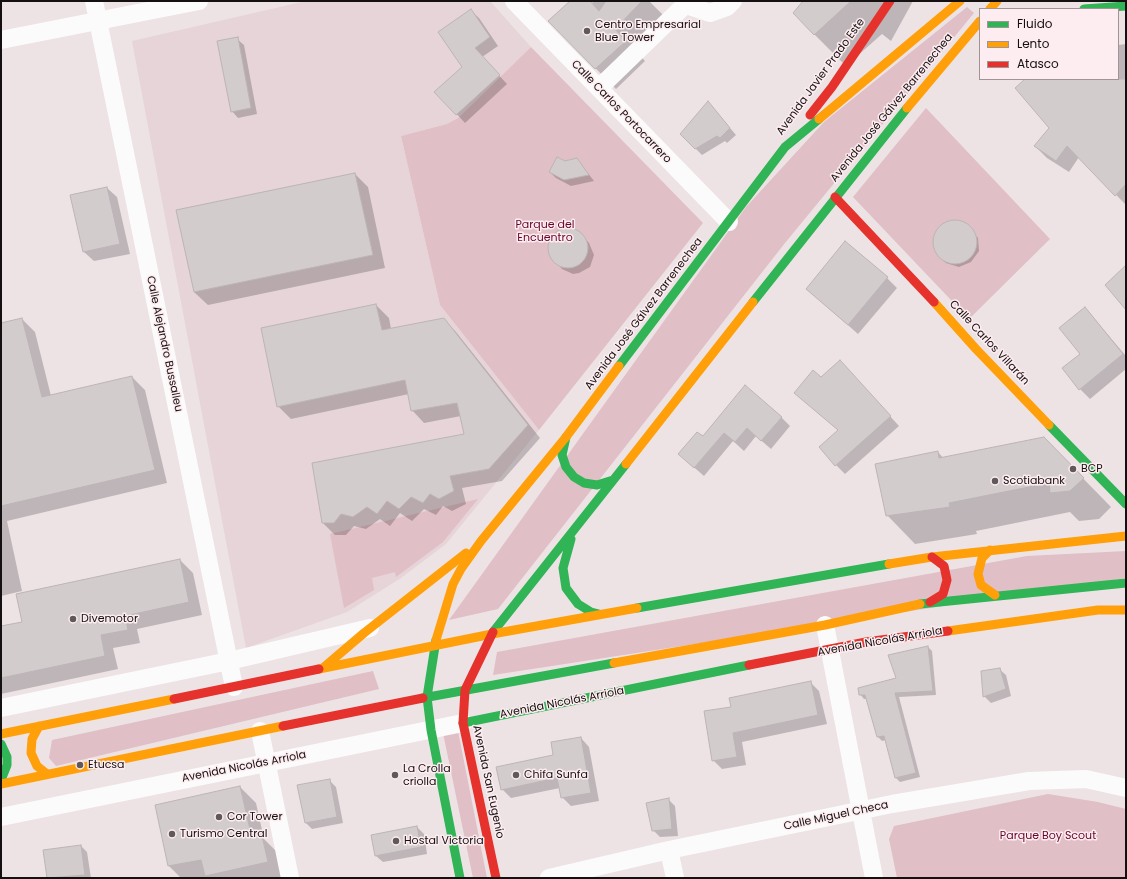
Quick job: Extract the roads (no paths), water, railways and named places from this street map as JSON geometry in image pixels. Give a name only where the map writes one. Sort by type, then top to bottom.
[{"type":"main road","name":"Avenida Javier Prado Este","points":[[785,147],[832,87],[890,1]]},
{"type":"main road","name":"Avenida José Gálvez Barrenechea","points":[[427,697],[434,646],[441,618],[453,584],[481,541],[566,436],[785,147],[960,1]]},
{"type":"main road","points":[[1098,8],[1126,6]]},
{"type":"main road","name":"Avenida José Gálvez Barrenechea","points":[[465,690],[492,634],[835,198],[979,22]]},
{"type":"main road","points":[[954,51],[974,44]]},
{"type":"main road","name":"Calle Carlos Villarán","points":[[835,198],[939,307],[976,349],[1126,504]]},
{"type":"main road","points":[[566,436],[562,455],[566,467],[574,477],[584,483],[597,485],[613,480]]},
{"type":"main road","points":[[576,526],[564,561],[564,582],[568,593],[578,604],[585,609],[599,614]]},
{"type":"main road","points":[[1,734],[492,634],[599,614],[932,557],[1126,536]]},
{"type":"main road","points":[[322,669],[371,628],[481,541]]},
{"type":"main road","points":[[990,550],[982,558],[978,574],[982,585],[995,595]]},
{"type":"main road","points":[[930,602],[942,594],[947,580],[944,566],[932,557]]},
{"type":"main road","points":[[1,784],[427,697],[825,625],[930,602],[1126,583]]},
{"type":"main road","name":"Avenida Nicolás Arriola","points":[[463,723],[928,632],[1021,622],[1098,610],[1126,610]]},
{"type":"main road","name":"Avenida San Eugenio","points":[[465,690],[463,723],[496,878]]},
{"type":"main road","points":[[427,697],[431,730],[460,878]]},
{"type":"main road","points":[[39,726],[32,739],[32,754],[37,766],[47,774]]},
{"type":"main road","points":[[1,744],[7,757],[7,765],[1,780]]},
{"type":"street","name":"Calle Alejandro Bussalleu","points":[[94,1],[234,687]]},
{"type":"street","points":[[1,40],[198,1]]},
{"type":"street","name":"Calle Carlos Portocarrero","points":[[514,1],[729,222]]},
{"type":"street","points":[[599,88],[687,2],[701,12],[710,13],[727,8],[733,1]]},
{"type":"street","points":[[825,625],[874,878]]},
{"type":"street","points":[[1,708],[229,661],[371,628]]},
{"type":"street","name":"Avenida Nicolás Arriola","points":[[1,817],[463,723]]},
{"type":"street","points":[[260,731],[290,878]]},
{"type":"street","name":"Calle Miguel Checa","points":[[548,878],[669,850],[861,810],[1029,782],[1086,779],[1126,788]]},
{"type":"street","points":[[669,850],[675,878]]},
{"type":"place","name":"Centro Empresarial Blue Tower","points":[[587,31]]},
{"type":"place","name":"BCP","points":[[1073,469]]},
{"type":"place","name":"Scotiabank","points":[[995,481]]},
{"type":"place","name":"Divemotor","points":[[73,619]]},
{"type":"place","name":"Etucsa","points":[[80,765]]},
{"type":"place","name":"La Crolla criolla","points":[[395,775]]},
{"type":"place","name":"Chifa Sunfa","points":[[516,775]]},
{"type":"place","name":"Cor Tower","points":[[219,817]]},
{"type":"place","name":"Turismo Central","points":[[172,834]]},
{"type":"place","name":"Hostal Victoria","points":[[396,841]]},
{"type":"park label","name":"Parque del Encuentro","points":[[545,231]]},
{"type":"park label","name":"Parque Boy Scout","points":[[1048,836]]}]
